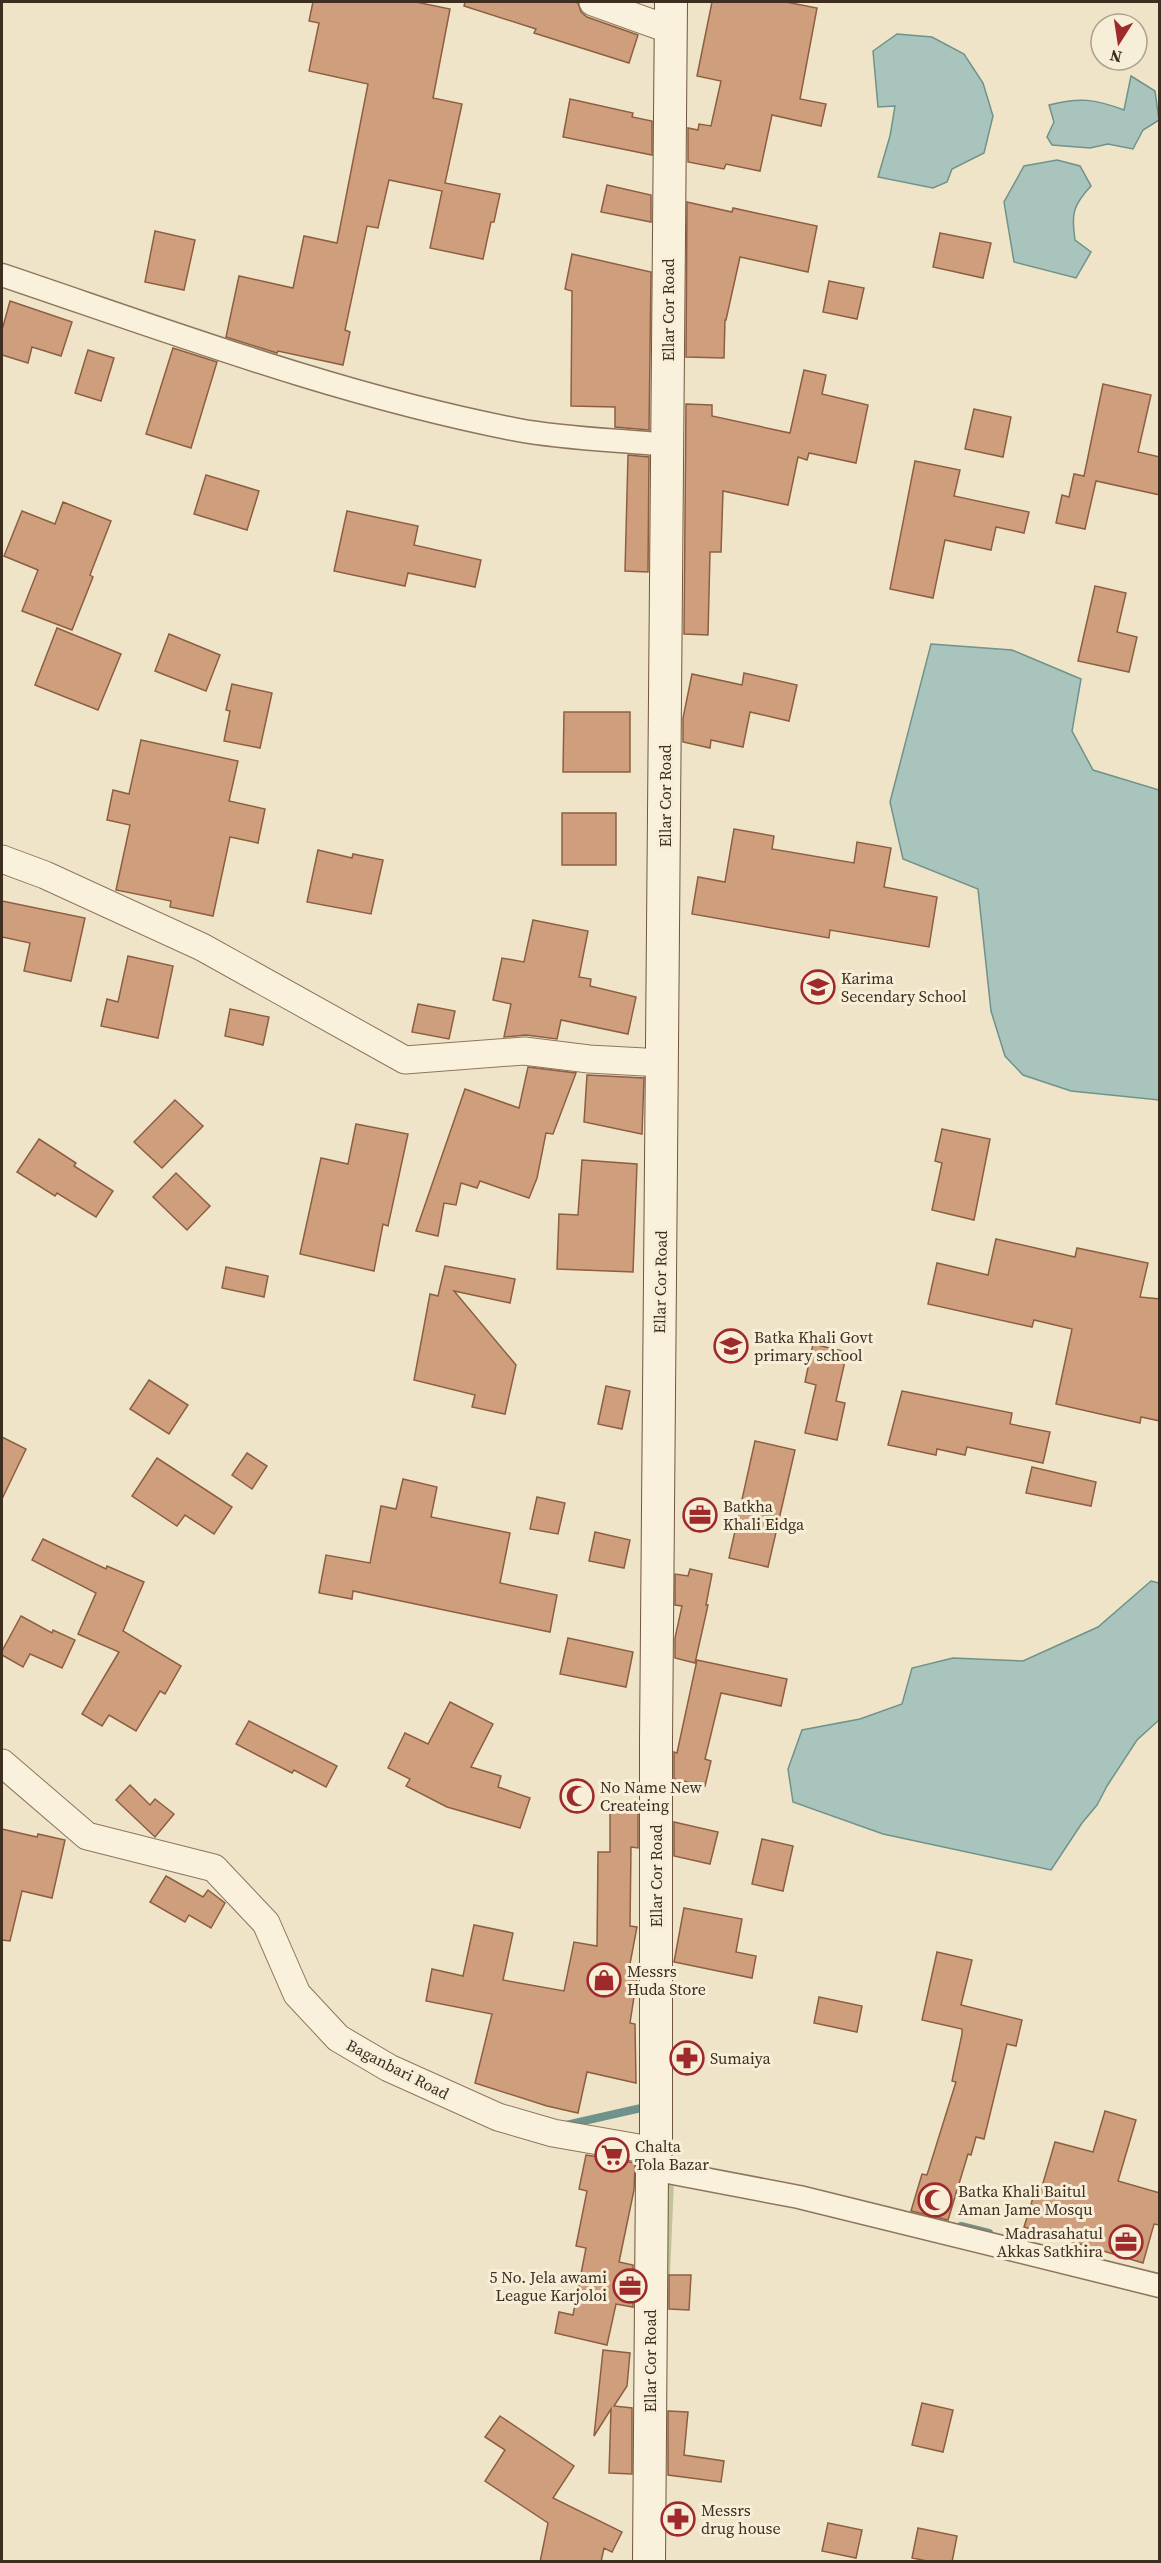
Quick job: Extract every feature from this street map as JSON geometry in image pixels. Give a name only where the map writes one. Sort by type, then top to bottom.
[{"type":"main road","name":"Ellar Cor Road","points":[[649,2562],[671,16]]},
{"type":"street","points":[[593,2],[671,16]]},
{"type":"street","points":[[2,275],[265,362],[406,405],[521,430],[667,445]]},
{"type":"street","points":[[2,859],[45,875],[202,947],[405,1060],[525,1051],[589,1059],[663,1063]]},
{"type":"street","name":"Baganbari Road","points":[[2,1763],[87,1836],[214,1868],[266,1923],[297,1994],[338,2038],[390,2068],[498,2117],[654,2160]]},
{"type":"street","points":[[654,2160],[1160,2286]]},
{"type":"green space","points":[[659,2181],[674,2181],[670,2276],[656,2275]]},
{"type":"water","points":[[897,34],[932,37],[964,54],[983,83],[993,116],[984,153],[952,169],[947,182],[933,188],[878,177],[890,136],[895,106],[878,107],[873,51]]},
{"type":"water","points":[[1131,76],[1155,91],[1159,120],[1143,130],[1133,149],[1108,144],[1090,148],[1052,145],[1047,137],[1054,122],[1049,105],[1087,100],[1124,110]]},
{"type":"water","points":[[1057,160],[1080,166],[1091,186],[1080,199],[1074,216],[1075,240],[1091,252],[1076,278],[1014,262],[1004,202],[1024,166]]},
{"type":"water","points":[[931,644],[1012,650],[1081,679],[1072,731],[1093,770],[1159,790],[1159,1100],[1071,1091],[1023,1075],[1005,1056],[991,1011],[978,889],[903,859],[890,802]]},
{"type":"water","points":[[1151,1581],[1159,1583],[1159,1720],[1137,1740],[1097,1805],[1082,1823],[1051,1870],[883,1834],[793,1802],[788,1769],[802,1730],[860,1719],[902,1704],[912,1668],[953,1658],[1023,1661],[1098,1627]]},
{"type":"building","points":[[313,2],[416,2],[450,9],[433,98],[462,104],[445,183],[500,194],[483,259],[430,248],[442,191],[389,180],[378,228],[367,226],[345,330],[350,332],[343,365],[278,351],[277,353],[226,337],[239,276],[293,288],[304,236],[337,243],[368,84],[309,71],[319,23],[309,21]]},
{"type":"building","points":[[465,2],[574,2],[578,3],[581,12],[587,17],[638,35],[629,63],[534,33],[536,29],[464,6]]},
{"type":"building","points":[[712,2],[786,2],[817,8],[800,99],[826,104],[821,126],[772,115],[760,171],[726,164],[724,169],[688,162],[688,128],[698,130],[699,124],[711,126],[721,81],[697,76]]},
{"type":"building","points":[[570,99],[633,113],[632,117],[652,121],[652,155],[563,137]]},
{"type":"building","points":[[607,185],[651,195],[651,222],[601,212]]},
{"type":"building","points":[[687,202],[732,212],[733,208],[817,226],[808,272],[740,257],[725,320],[724,358],[686,357]]},
{"type":"building","points":[[155,231],[195,240],[184,290],[145,282]]},
{"type":"building","points":[[940,233],[991,243],[983,278],[933,267]]},
{"type":"building","points":[[572,254],[651,272],[649,430],[615,427],[615,407],[571,406],[572,291],[565,289]]},
{"type":"building","points":[[829,281],[864,288],[857,319],[823,312]]},
{"type":"building","points":[[10,301],[72,322],[61,356],[32,347],[28,363],[2,355],[2,330]]},
{"type":"building","points":[[173,348],[217,362],[191,448],[146,434]]},
{"type":"building","points":[[88,350],[114,358],[101,401],[75,393]]},
{"type":"building","points":[[804,370],[826,375],[822,394],[868,405],[856,463],[809,453],[807,460],[798,457],[788,505],[723,491],[721,552],[710,552],[708,635],[684,634],[686,404],[712,405],[712,416],[790,433]]},
{"type":"building","points":[[1103,384],[1151,395],[1138,452],[1160,457],[1160,495],[1096,481],[1085,529],[1056,523],[1062,495],[1069,497],[1074,474],[1084,476]]},
{"type":"building","points":[[974,409],[1011,417],[1003,457],[965,449]]},
{"type":"building","points":[[628,455],[649,457],[648,572],[625,571]]},
{"type":"building","points":[[915,461],[960,470],[954,496],[1029,512],[1024,533],[996,527],[991,550],[945,540],[933,598],[890,589]]},
{"type":"building","points":[[206,475],[259,491],[247,530],[194,514]]},
{"type":"building","points":[[63,502],[111,521],[90,575],[93,577],[72,630],[22,611],[38,570],[4,556],[22,511],[55,524]]},
{"type":"building","points":[[347,511],[418,526],[414,545],[481,560],[475,587],[408,573],[405,586],[334,571]]},
{"type":"building","points":[[1095,586],[1126,593],[1117,632],[1137,637],[1129,672],[1078,661]]},
{"type":"building","points":[[57,628],[121,654],[98,710],[35,685]]},
{"type":"building","points":[[169,634],[220,655],[206,691],[155,671]]},
{"type":"building","points":[[744,673],[797,685],[789,721],[750,712],[743,747],[711,740],[710,748],[683,742],[683,718],[692,674],[742,685]]},
{"type":"building","points":[[232,684],[272,693],[260,748],[224,741],[230,711],[226,710]]},
{"type":"building","points":[[564,712],[630,712],[630,772],[563,772]]},
{"type":"building","points":[[141,740],[238,761],[229,801],[265,809],[258,843],[230,837],[213,916],[170,907],[171,901],[116,890],[130,825],[107,820],[113,790],[129,794]]},
{"type":"building","points":[[562,813],[616,813],[616,865],[562,865]]},
{"type":"building","points":[[734,829],[774,836],[772,849],[854,863],[857,842],[891,848],[884,887],[937,897],[929,947],[830,930],[829,938],[692,914],[698,877],[725,882]]},
{"type":"building","points":[[318,850],[352,858],[353,854],[383,860],[371,914],[307,902]]},
{"type":"building","points":[[2,901],[85,918],[71,981],[24,971],[30,943],[2,937]]},
{"type":"building","points":[[533,920],[588,931],[579,977],[591,979],[590,986],[636,997],[628,1034],[561,1020],[557,1039],[526,1035],[504,1037],[511,1004],[493,1000],[502,958],[524,962]]},
{"type":"building","points":[[128,956],[173,966],[158,1038],[101,1026],[107,999],[118,1002]]},
{"type":"building","points":[[418,1004],[455,1011],[449,1039],[412,1032]]},
{"type":"building","points":[[230,1009],[269,1017],[263,1045],[225,1036]]},
{"type":"building","points":[[528,1067],[576,1073],[553,1134],[546,1133],[537,1178],[529,1198],[480,1181],[477,1188],[461,1183],[456,1205],[444,1203],[438,1236],[416,1231],[465,1089],[519,1108]]},
{"type":"building","points":[[587,1075],[644,1078],[642,1134],[584,1122]]},
{"type":"building","points":[[175,1100],[203,1126],[162,1168],[134,1142]]},
{"type":"building","points":[[356,1124],[408,1134],[388,1226],[383,1224],[374,1271],[300,1254],[321,1158],[348,1164]]},
{"type":"building","points":[[942,1129],[990,1139],[974,1220],[932,1210],[942,1163],[935,1161]]},
{"type":"building","points":[[39,1139],[76,1163],[74,1166],[113,1191],[96,1217],[57,1193],[55,1196],[17,1172]]},
{"type":"building","points":[[582,1160],[637,1164],[633,1272],[557,1269],[559,1214],[578,1215]]},
{"type":"building","points":[[176,1173],[210,1206],[187,1230],[153,1197]]},
{"type":"building","points":[[996,1239],[1075,1257],[1077,1248],[1148,1263],[1140,1297],[1160,1299],[1160,1421],[1141,1417],[1140,1423],[1056,1404],[1072,1329],[1034,1320],[1032,1327],[928,1304],[937,1263],[988,1275]]},
{"type":"building","points":[[445,1266],[515,1279],[510,1303],[454,1291],[516,1365],[505,1414],[472,1407],[475,1395],[414,1380],[430,1294],[438,1296]]},
{"type":"building","points":[[226,1267],[268,1276],[264,1297],[222,1288]]},
{"type":"building","points":[[813,1344],[847,1352],[836,1401],[845,1403],[837,1440],[805,1433],[816,1385],[805,1382]]},
{"type":"building","points":[[149,1380],[188,1405],[169,1434],[130,1409]]},
{"type":"building","points":[[606,1386],[630,1391],[622,1429],[598,1424]]},
{"type":"building","points":[[902,1391],[1012,1413],[1010,1424],[1050,1432],[1043,1463],[967,1447],[965,1455],[937,1449],[936,1455],[888,1445]]},
{"type":"building","points":[[2,1437],[26,1449],[2,1499]]},
{"type":"building","points":[[755,1441],[795,1450],[768,1567],[729,1558]]},
{"type":"building","points":[[247,1453],[267,1466],[252,1489],[232,1475]]},
{"type":"building","points":[[157,1458],[232,1507],[214,1534],[185,1515],[177,1526],[132,1496]]},
{"type":"building","points":[[1032,1467],[1096,1482],[1091,1506],[1026,1493]]},
{"type":"building","points":[[403,1479],[437,1487],[431,1517],[510,1533],[500,1583],[557,1595],[550,1632],[353,1591],[352,1599],[319,1593],[326,1555],[370,1563],[381,1506],[396,1509]]},
{"type":"building","points":[[537,1497],[565,1503],[558,1534],[530,1529]]},
{"type":"building","points":[[595,1532],[630,1540],[624,1568],[589,1561]]},
{"type":"building","points":[[43,1539],[106,1569],[107,1566],[144,1582],[123,1631],[181,1666],[165,1694],[160,1691],[136,1731],[109,1715],[102,1726],[82,1714],[119,1652],[78,1634],[96,1593],[32,1560]]},
{"type":"building","points":[[690,1569],[712,1574],[706,1605],[708,1605],[695,1663],[675,1658],[675,1638],[682,1606],[675,1605],[675,1574],[688,1576]]},
{"type":"building","points":[[21,1616],[52,1633],[53,1630],[75,1640],[62,1668],[30,1654],[23,1667],[2,1655]]},
{"type":"building","points":[[568,1638],[633,1652],[626,1687],[560,1674]]},
{"type":"building","points":[[697,1660],[787,1679],[781,1706],[721,1693],[705,1759],[711,1761],[705,1786],[674,1779],[674,1752],[677,1753]]},
{"type":"building","points":[[450,1702],[493,1724],[471,1767],[501,1776],[498,1787],[530,1798],[520,1828],[447,1807],[406,1786],[410,1779],[388,1768],[405,1733],[428,1744]]},
{"type":"building","points":[[249,1721],[337,1766],[326,1787],[294,1770],[292,1773],[236,1744]]},
{"type":"building","points":[[130,1785],[150,1805],[155,1799],[174,1814],[155,1837],[116,1800]]},
{"type":"building","points":[[610,1810],[637,1810],[638,1814],[638,1848],[631,1847],[630,1926],[637,1927],[629,1969],[638,1971],[630,2023],[635,2024],[636,2083],[587,2072],[578,2113],[547,2106],[475,2083],[492,2014],[426,2001],[432,1969],[463,1976],[474,1925],[513,1933],[503,1980],[564,1991],[574,1942],[597,1946],[598,1852],[610,1852]]},
{"type":"building","points":[[674,1822],[718,1832],[710,1864],[674,1856]]},
{"type":"building","points":[[2,1829],[37,1837],[38,1834],[65,1840],[52,1898],[22,1891],[10,1941],[2,1940]]},
{"type":"building","points":[[762,1839],[793,1846],[783,1891],[752,1884]]},
{"type":"building","points":[[166,1876],[203,1897],[208,1890],[225,1903],[211,1928],[189,1915],[185,1922],[150,1902]]},
{"type":"building","points":[[684,1908],[742,1919],[736,1952],[756,1956],[752,1978],[674,1962]]},
{"type":"building","points":[[937,1952],[972,1960],[961,2005],[1022,2020],[1016,2046],[1007,2044],[984,2139],[976,2137],[971,2155],[968,2154],[948,2220],[911,2211],[922,2174],[927,2175],[956,2082],[952,2081],[962,2034],[962,2029],[922,2020]]},
{"type":"building","points":[[819,1997],[862,2006],[857,2032],[814,2023]]},
{"type":"building","points":[[1105,2111],[1136,2120],[1118,2181],[1160,2193],[1160,2225],[1154,2224],[1143,2263],[1024,2227],[1036,2188],[1041,2190],[1055,2142],[1093,2152]]},
{"type":"building","points":[[586,2155],[635,2163],[634,2190],[619,2262],[633,2265],[633,2307],[616,2304],[607,2345],[555,2333],[559,2312],[573,2315],[586,2248],[576,2246],[587,2191],[579,2189]]},
{"type":"building","points":[[669,2275],[691,2275],[689,2310],[669,2309]]},
{"type":"building","points":[[603,2350],[630,2353],[627,2386],[614,2406],[632,2408],[632,2474],[609,2473],[611,2409],[594,2436]]},
{"type":"building","points":[[922,2403],[953,2410],[943,2452],[912,2445]]},
{"type":"building","points":[[668,2411],[688,2412],[684,2455],[724,2461],[721,2482],[668,2475]]},
{"type":"building","points":[[500,2416],[574,2466],[553,2498],[622,2532],[612,2552],[604,2548],[601,2562],[540,2562],[548,2523],[485,2481],[505,2450],[485,2437]]},
{"type":"building","points":[[828,2523],[862,2530],[856,2558],[822,2551]]},
{"type":"building","points":[[918,2528],[957,2536],[952,2562],[932,2562],[912,2558]]},
{"type":"waterway","points":[[566,2125],[650,2106]]},
{"type":"waterway","points":[[961,2226],[989,2233]]},
{"type":"place","name":"Karima Secendary School","points":[[818,987]]},
{"type":"place","name":"Batka Khali Govt primary school","points":[[731,1346]]},
{"type":"place","name":"Batkha Khali Eidga","points":[[700,1515]]},
{"type":"place","name":"No Name New Createing","points":[[577,1796]]},
{"type":"place","name":"Messrs Huda Store","points":[[604,1980]]},
{"type":"place","name":"Sumaiya","points":[[687,2058]]},
{"type":"place","name":"Chalta Tola Bazar","points":[[612,2155]]},
{"type":"place","name":"Batka Khali Baitul Aman Jame Mosqu","points":[[935,2200]]},
{"type":"place","name":"Madrasahatul Akkas Satkhira","points":[[1126,2242]]},
{"type":"place","name":"5 No. Jela awami League Karjoloi","points":[[630,2286]]},
{"type":"place","name":"Messrs drug house","points":[[678,2519]]}]
